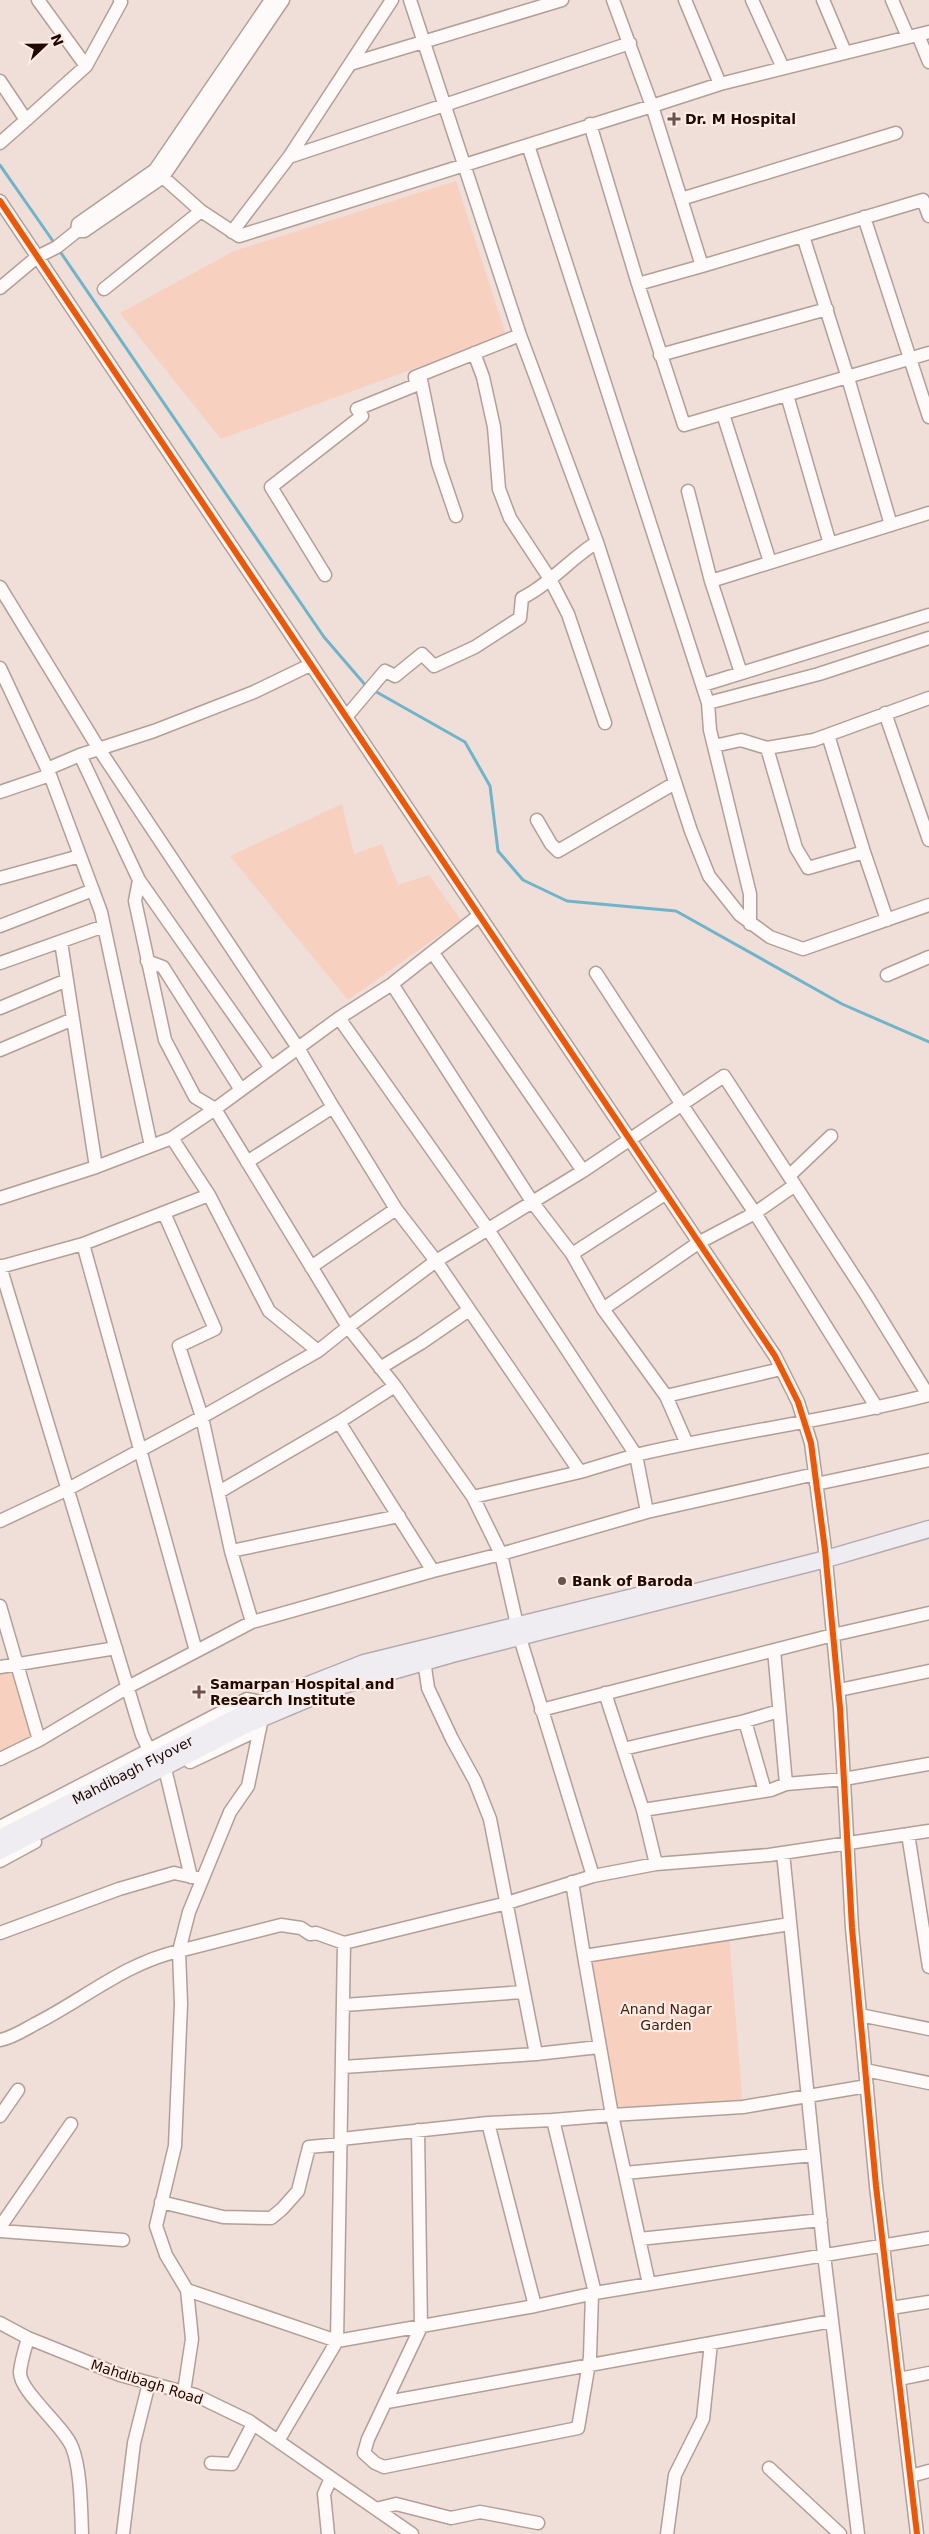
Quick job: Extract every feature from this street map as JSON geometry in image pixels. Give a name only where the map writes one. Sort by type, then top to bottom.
[{"type":"main road","points":[[825,1554],[929,1520]]},
{"type":"main road","points":[[256,1717],[364,1663],[424,1656],[929,1529]]},
{"type":"main road","name":"Mahdibagh Flyover","points":[[0,1838],[256,1717]]},
{"type":"main road","name":"Mahdibagh Flyover","points":[[0,1851],[256,1717]]},
{"type":"street","points":[[38,0],[86,66]]},
{"type":"street","points":[[159,174],[271,0]]},
{"type":"street","points":[[0,288],[37,257],[57,247],[77,231],[84,231],[159,174],[283,0]]},
{"type":"street","points":[[232,232],[289,156],[392,0]]},
{"type":"street","points":[[410,0],[520,335],[597,542],[675,783],[709,876],[740,915],[750,924],[770,937],[803,949],[929,905]]},
{"type":"street","points":[[350,64],[562,0]]},
{"type":"street","points":[[613,0],[652,106],[702,266]]},
{"type":"street","points":[[685,0],[720,84]]},
{"type":"street","points":[[752,0],[783,68]]},
{"type":"street","points":[[823,0],[845,52]]},
{"type":"street","points":[[892,0],[918,34],[929,62]]},
{"type":"street","points":[[0,143],[86,66],[121,1]]},
{"type":"street","points":[[159,174],[201,211],[239,236],[464,167],[590,124],[720,84],[918,34]]},
{"type":"street","points":[[289,156],[630,43]]},
{"type":"street","points":[[0,81],[26,120]]},
{"type":"street","points":[[590,124],[660,355],[684,425],[929,353]]},
{"type":"street","points":[[681,199],[896,133]]},
{"type":"street","points":[[528,145],[703,685],[708,703],[714,746],[750,894],[750,924]]},
{"type":"street","points":[[0,200],[4,215],[37,257],[346,717],[477,917],[698,1243],[782,1369],[798,1402],[810,1444],[825,1554],[838,1690],[865,2070],[883,2245],[917,2534]]},
{"type":"street","points":[[638,284],[924,200],[929,216]]},
{"type":"street","points":[[104,289],[201,211]]},
{"type":"street","points":[[864,217],[929,417]]},
{"type":"street","points":[[803,236],[827,309],[891,524]]},
{"type":"street","points":[[660,355],[827,309]]},
{"type":"street","points":[[325,575],[271,487],[362,416],[357,409],[416,385],[415,377],[420,374],[520,335]]},
{"type":"street","points":[[474,353],[483,377],[494,427],[499,489],[510,518],[550,579],[568,614],[605,723]]},
{"type":"street","points":[[420,374],[438,463],[456,516]]},
{"type":"street","points":[[787,395],[830,544]]},
{"type":"street","points":[[723,414],[770,562]]},
{"type":"street","points":[[688,491],[710,581],[741,673]]},
{"type":"street","points":[[710,581],[929,513]]},
{"type":"street","points":[[346,717],[384,671],[395,676],[422,654],[434,666],[475,647],[520,618],[522,598],[537,590],[578,554],[597,542]]},
{"type":"street","points":[[0,587],[99,749],[298,1048],[396,1209],[436,1262],[580,1472]]},
{"type":"street","points":[[703,685],[929,615]]},
{"type":"street","points":[[708,703],[819,674],[929,638]]},
{"type":"street","points":[[0,792],[49,772],[80,755],[154,731],[254,692],[310,665]]},
{"type":"street","points":[[0,667],[49,772],[93,890],[104,926],[151,1146]]},
{"type":"street","points":[[714,746],[741,740],[767,748],[814,740],[929,698]]},
{"type":"street","points":[[885,714],[929,840]]},
{"type":"street","points":[[828,735],[887,920]]},
{"type":"street","points":[[767,748],[796,848],[808,868],[864,852]]},
{"type":"street","points":[[80,755],[139,880],[270,1068]]},
{"type":"street","points":[[537,820],[551,844],[558,851],[675,783]]},
{"type":"street","points":[[0,878],[80,856]]},
{"type":"street","points":[[139,880],[135,901],[165,1040],[195,1097],[214,1110],[348,1327],[395,1386],[473,1497],[501,1554],[519,1632],[541,1710],[593,1876]]},
{"type":"street","points":[[0,926],[93,890]]},
{"type":"street","points":[[0,1198],[96,1167],[172,1138],[214,1110],[340,1018],[392,984],[477,917]]},
{"type":"street","points":[[0,963],[104,926]]},
{"type":"street","points":[[61,942],[96,1167]]},
{"type":"street","points":[[433,953],[583,1171]]},
{"type":"street","points":[[887,975],[929,957]]},
{"type":"street","points":[[147,962],[163,967],[241,1090]]},
{"type":"street","points":[[596,972],[755,1213],[877,1408]]},
{"type":"street","points":[[0,1008],[67,980]]},
{"type":"street","points":[[392,984],[533,1203],[572,1254],[603,1309],[666,1396],[687,1444]]},
{"type":"street","points":[[340,1018],[487,1228],[636,1455],[647,1512]]},
{"type":"street","points":[[0,1050],[73,1019]]},
{"type":"street","points":[[0,1521],[68,1489],[202,1417],[318,1351],[436,1262],[487,1228],[533,1203],[583,1171],[724,1076],[867,1296],[928,1395],[877,1408],[636,1455],[580,1472],[473,1497]]},
{"type":"street","points":[[247,1162],[333,1107]]},
{"type":"street","points":[[603,1309],[698,1243],[755,1213],[792,1181],[832,1136]]},
{"type":"street","points":[[172,1138],[209,1195],[269,1311],[318,1351]]},
{"type":"street","points":[[572,1254],[665,1194]]},
{"type":"street","points":[[149,1750],[128,1687],[0,1266],[83,1244],[209,1195]]},
{"type":"street","points":[[311,1268],[396,1209]]},
{"type":"street","points":[[164,1213],[215,1329],[178,1346],[202,1417],[231,1551],[252,1622]]},
{"type":"street","points":[[83,1244],[196,1651]]},
{"type":"street","points":[[380,1368],[469,1310]]},
{"type":"street","points":[[666,1396],[782,1369]]},
{"type":"street","points":[[219,1492],[339,1422],[395,1386]]},
{"type":"street","points":[[339,1422],[433,1571]]},
{"type":"street","points":[[0,1759],[38,1740],[128,1687],[252,1622],[647,1512],[815,1479],[929,1460]]},
{"type":"street","points":[[231,1551],[399,1516]]},
{"type":"street","points":[[0,1606],[38,1740]]},
{"type":"street","points":[[541,1710],[833,1635],[929,1613]]},
{"type":"street","points":[[0,1667],[116,1648]]},
{"type":"street","points":[[774,1650],[786,1784]]},
{"type":"street","points":[[424,1656],[428,1688],[452,1740],[475,1781],[490,1819],[536,2054]]},
{"type":"street","points":[[838,1690],[929,1671]]},
{"type":"street","points":[[605,1693],[642,1810],[656,1864]]},
{"type":"street","points":[[0,1826],[247,1699],[256,1717],[248,1786],[230,1812],[196,1878],[179,1951],[181,2004],[175,2146],[156,2226],[166,2255],[187,2290],[192,2339],[184,2392]]},
{"type":"street","points":[[623,1749],[745,1721],[779,1711]]},
{"type":"street","points":[[0,1861],[166,1773],[256,1717]]},
{"type":"street","points":[[745,1721],[765,1791]]},
{"type":"street","points":[[642,1810],[765,1791],[786,1784],[844,1779],[929,1764]]},
{"type":"street","points":[[166,1773],[196,1878]]},
{"type":"street","points":[[0,2040],[60,2012],[106,1980],[156,1956],[282,1925],[301,1928],[310,1934],[316,1933],[344,1943],[507,1903],[593,1876],[656,1864],[783,1853],[929,1830]]},
{"type":"street","points":[[908,1834],[924,1907],[929,1967]]},
{"type":"street","points":[[783,1853],[824,2255],[858,2534]]},
{"type":"street","points":[[0,1933],[119,1889],[174,1873],[196,1878]]},
{"type":"street","points":[[572,1882],[599,2047],[648,2284]]},
{"type":"street","points":[[584,1956],[790,1924]]},
{"type":"street","points":[[278,2441],[338,2340],[344,1943]]},
{"type":"street","points":[[344,2005],[523,1992]]},
{"type":"street","points":[[860,2015],[929,2029]]},
{"type":"street","points":[[343,2067],[536,2054],[599,2047]]},
{"type":"street","points":[[865,2070],[929,2083]]},
{"type":"street","points":[[161,2202],[223,2217],[271,2218],[298,2191],[309,2147],[418,2130],[488,2122],[553,2120],[612,2114],[743,2107],[808,2094],[867,2086]]},
{"type":"street","points":[[0,2116],[18,2090]]},
{"type":"street","points":[[418,2130],[421,2327],[368,2439],[364,2453],[375,2463],[384,2467],[578,2428],[589,2365],[593,2293],[553,2120]]},
{"type":"street","points":[[488,2122],[535,2306]]},
{"type":"street","points":[[0,2227],[71,2124]]},
{"type":"street","points":[[625,2173],[814,2155]]},
{"type":"street","points":[[639,2239],[821,2220]]},
{"type":"street","points":[[0,2231],[123,2240]]},
{"type":"street","points":[[187,2290],[338,2340],[535,2306],[593,2293],[929,2238]]},
{"type":"street","points":[[891,2308],[929,2302]]},
{"type":"street","points":[[387,2402],[832,2321]]},
{"type":"street","name":"Mahdibagh Road","points":[[0,2323],[28,2338],[120,2375],[195,2396],[253,2424],[412,2534]]},
{"type":"street","points":[[28,2338],[20,2374],[31,2394],[63,2429],[73,2448],[80,2492],[82,2534]]},
{"type":"street","points":[[667,2534],[675,2475],[703,2419],[711,2343]]},
{"type":"street","points":[[899,2380],[929,2373]]},
{"type":"street","points":[[123,2534],[134,2443],[149,2383]]},
{"type":"street","points":[[211,2463],[232,2464],[253,2424]]},
{"type":"street","points":[[769,2468],[840,2534]]},
{"type":"street","points":[[911,2476],[929,2471]]},
{"type":"street","points":[[328,2534],[324,2494],[331,2478]]},
{"type":"street","points":[[376,2509],[396,2504],[450,2518],[480,2512],[538,2523]]},
{"type":"green space","points":[[456,181],[506,335],[221,439],[120,313],[234,251]]},
{"type":"green space","points":[[342,804],[354,854],[382,844],[398,885],[429,875],[461,920],[348,1000],[230,856]]},
{"type":"green space","points":[[16,1665],[39,1740],[0,1759],[0,1667]]},
{"type":"green space","name":"Anand Nagar Garden","points":[[729,1935],[743,2107],[612,2115],[584,1956]]},
{"type":"waterway","points":[[0,165],[55,244]]},
{"type":"waterway","points":[[59,250],[324,637],[367,687]]},
{"type":"waterway","points":[[373,690],[465,742],[490,786],[498,851],[523,880],[567,901],[676,911],[842,1004],[929,1042]]},
{"type":"cycle path","points":[[0,201],[289,635],[775,1356],[798,1402],[811,1443],[825,1550],[840,1708],[852,1928],[876,2186],[917,2534]]},
{"type":"place","name":"Dr. M Hospital","points":[[674,119]]},
{"type":"place","name":"Bank of Baroda","points":[[562,1581]]},
{"type":"place","name":"Samarpan Hospital and Research Institute","points":[[199,1692]]}]
